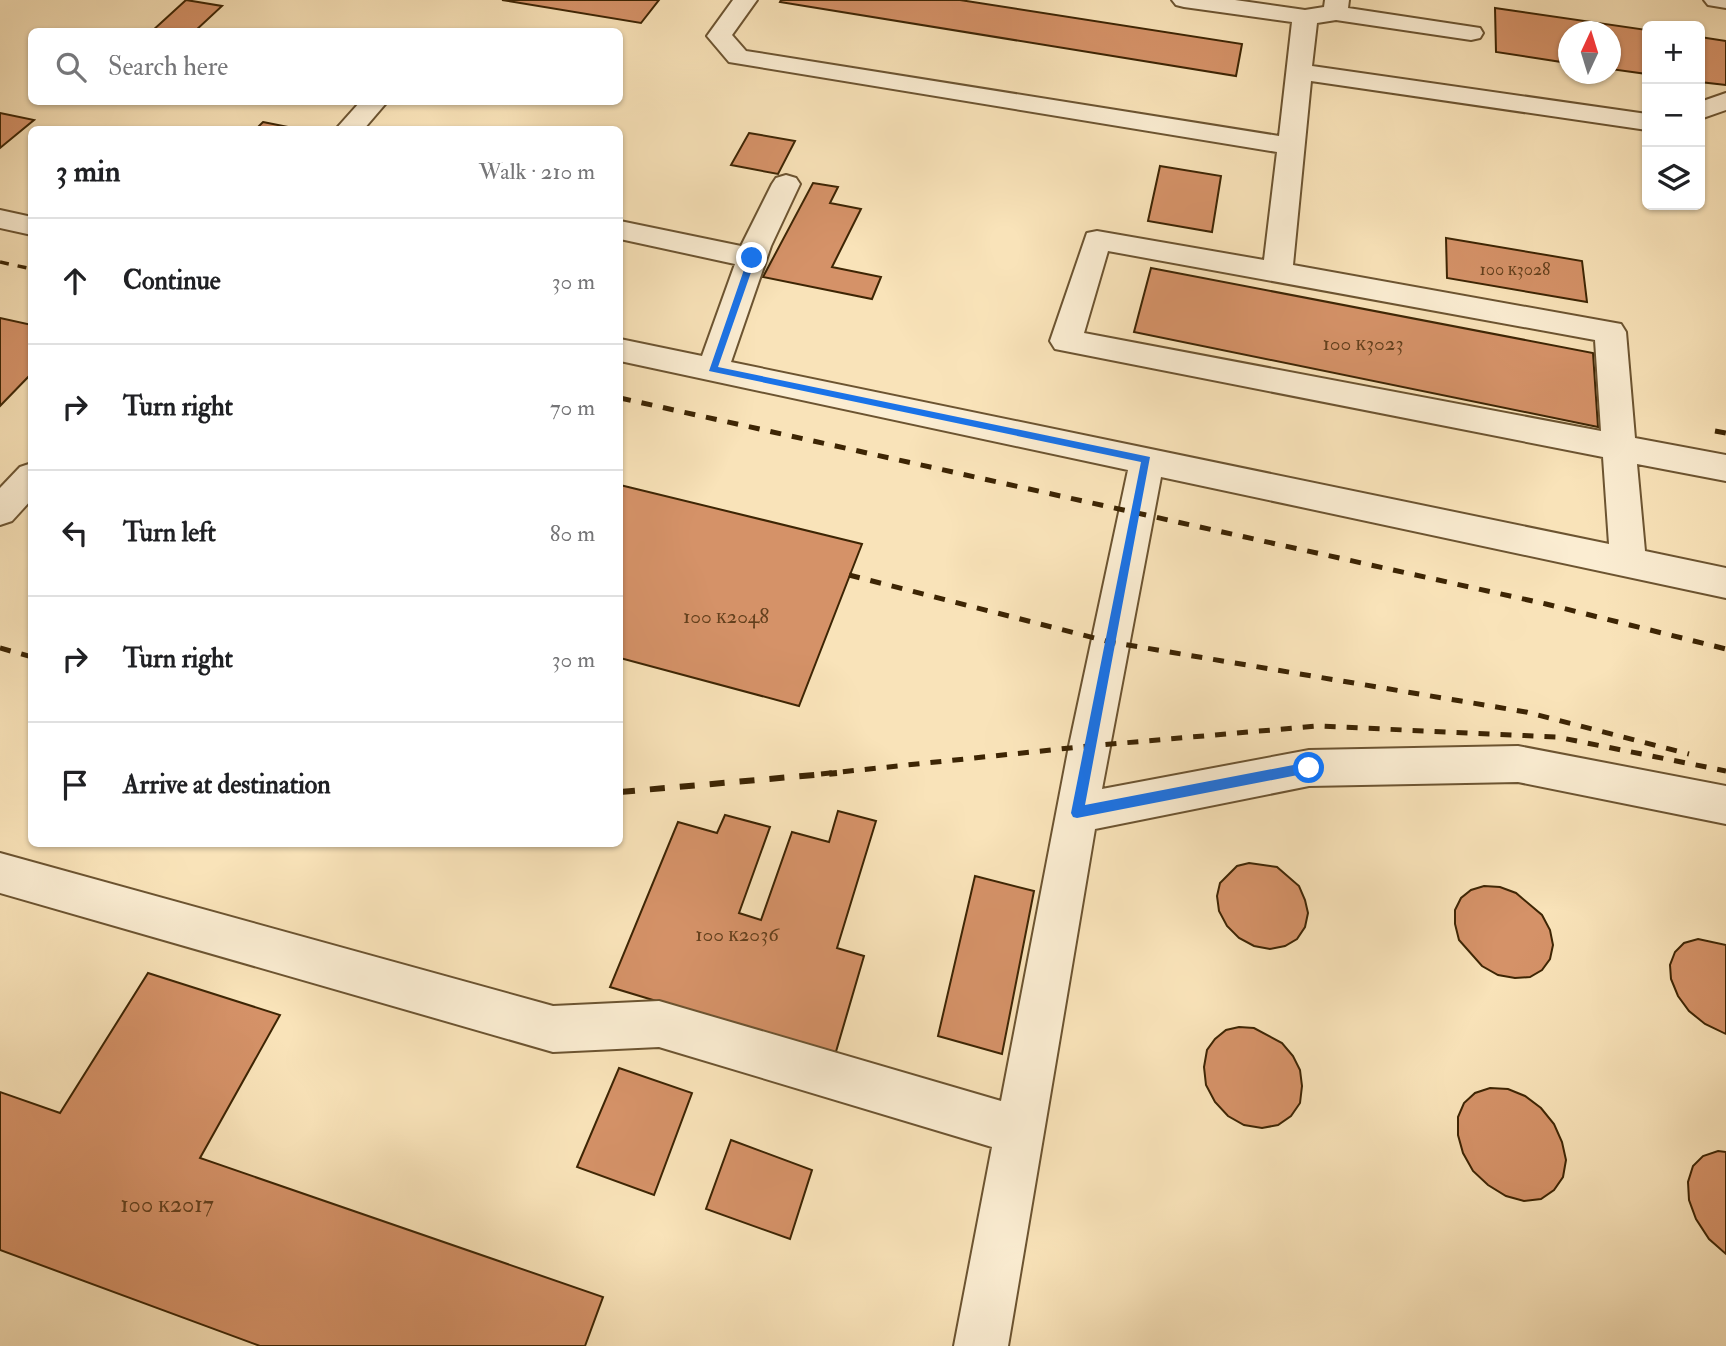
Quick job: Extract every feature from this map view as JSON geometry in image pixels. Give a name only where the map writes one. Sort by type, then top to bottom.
[{"type":"lane","points":[[745,0],[719,36],[738,57],[1291,146]]},
{"type":"lane","points":[[1184,0],[1306,17],[1337,6],[1471,33]]},
{"type":"lane","points":[[1716,0],[1726,1]]},
{"type":"lane","points":[[1277,272],[1306,17]]},
{"type":"lane","points":[[1299,72],[1642,121]]},
{"type":"lane","points":[[1705,109],[1726,101]]},
{"type":"lane","points":[[352,126],[370,105]]},
{"type":"lane","points":[[713,369],[752,258],[786,184]]},
{"type":"lane","points":[[0,219],[28,225]]},
{"type":"lane","points":[[623,231],[752,258]]},
{"type":"lane","points":[[1628,562],[1620,448],[1610,332],[1097,240],[1066,341],[1620,448],[1726,468]]},
{"type":"lane","points":[[623,351],[1726,583]]},
{"type":"lane","points":[[981,1346],[1077,813],[1147,460]]},
{"type":"lane","points":[[0,511],[28,480]]},
{"type":"lane","points":[[1077,813],[1309,768],[1518,764],[1726,805]]},
{"type":"lane","points":[[0,873],[553,1030],[659,1024],[1020,1131]]},
{"type":"building","points":[[186,0],[222,6],[198,28],[155,28]]},
{"type":"building","points":[[502,0],[659,0],[641,23]]},
{"type":"building","points":[[960,0],[1242,44],[1236,76],[780,2]]},
{"type":"building","points":[[1495,8],[1585,21],[1558,21],[1558,61],[1496,52]]},
{"type":"building","points":[[1621,26],[1642,29],[1642,73],[1621,70]]},
{"type":"building","points":[[1705,38],[1726,41],[1726,85],[1705,83]]},
{"type":"building","points":[[0,113],[34,120],[0,148]]},
{"type":"building","points":[[263,122],[283,126],[259,126]]},
{"type":"building","points":[[749,133],[795,141],[778,174],[731,165]]},
{"type":"building","points":[[1160,166],[1221,176],[1212,232],[1148,221]]},
{"type":"building","points":[[813,183],[838,187],[830,203],[861,209],[832,267],[881,277],[872,299],[763,277]]},
{"type":"building","points":[[1446,238],[1582,261],[1587,302],[1447,278]]},
{"type":"building","points":[[1151,268],[1593,353],[1598,427],[1134,332]]},
{"type":"building","points":[[0,318],[28,324],[28,377],[0,406]]},
{"type":"building","points":[[623,486],[862,544],[799,706],[623,659]]},
{"type":"building","points":[[838,811],[876,821],[837,948],[864,956],[835,1055],[610,987],[678,822],[717,833],[725,815],[770,827],[739,913],[761,920],[792,832],[829,842]]},
{"type":"building","points":[[1249,863],[1277,867],[1299,886],[1308,913],[1305,927],[1297,939],[1285,946],[1270,949],[1254,946],[1239,938],[1227,926],[1219,911],[1217,896],[1220,883],[1237,866]]},
{"type":"building","points":[[975,876],[1034,891],[1002,1054],[938,1036]]},
{"type":"building","points":[[1484,886],[1500,887],[1516,893],[1542,915],[1550,930],[1553,945],[1550,959],[1542,970],[1530,977],[1498,975],[1482,966],[1459,940],[1455,910],[1461,898],[1471,890]]},
{"type":"building","points":[[1698,939],[1726,945],[1726,1034],[1705,1024],[1689,1011],[1678,996],[1671,979],[1670,965],[1675,952],[1684,943]]},
{"type":"building","points":[[148,973],[280,1015],[200,1158],[603,1297],[585,1346],[260,1346],[0,1250],[0,1092],[60,1113]]},
{"type":"building","points":[[1254,1028],[1282,1043],[1300,1070],[1300,1103],[1291,1116],[1278,1125],[1262,1128],[1244,1125],[1228,1116],[1215,1102],[1206,1085],[1204,1067],[1207,1050],[1226,1030]]},
{"type":"building","points":[[619,1068],[692,1093],[654,1195],[577,1167]]},
{"type":"building","points":[[1490,1088],[1508,1089],[1525,1096],[1541,1108],[1554,1124],[1566,1160],[1563,1177],[1554,1190],[1541,1199],[1524,1201],[1506,1196],[1488,1185],[1473,1171],[1463,1153],[1458,1135],[1458,1117],[1464,1103],[1475,1093]]},
{"type":"building","points":[[731,1140],[812,1170],[790,1239],[706,1209]]},
{"type":"building","points":[[1718,1151],[1726,1152],[1726,1254],[1709,1239],[1696,1219],[1689,1200],[1688,1182],[1693,1166],[1703,1156]]},
{"type":"railway","points":[[0,262],[28,268]]},
{"type":"railway","points":[[623,399],[1546,604],[1726,649]]},
{"type":"railway","points":[[1715,431],[1726,433]]},
{"type":"railway","points":[[849,575],[1110,642],[1526,712],[1689,754]]},
{"type":"railway","points":[[0,648],[28,656]]},
{"type":"railway","points":[[821,774],[1317,726],[1557,737],[1726,771]]},
{"type":"railway","points":[[623,792],[837,773]]},
{"type":"route","points":[[752,258],[713,369],[1147,460],[1077,813],[1309,768]]}]
